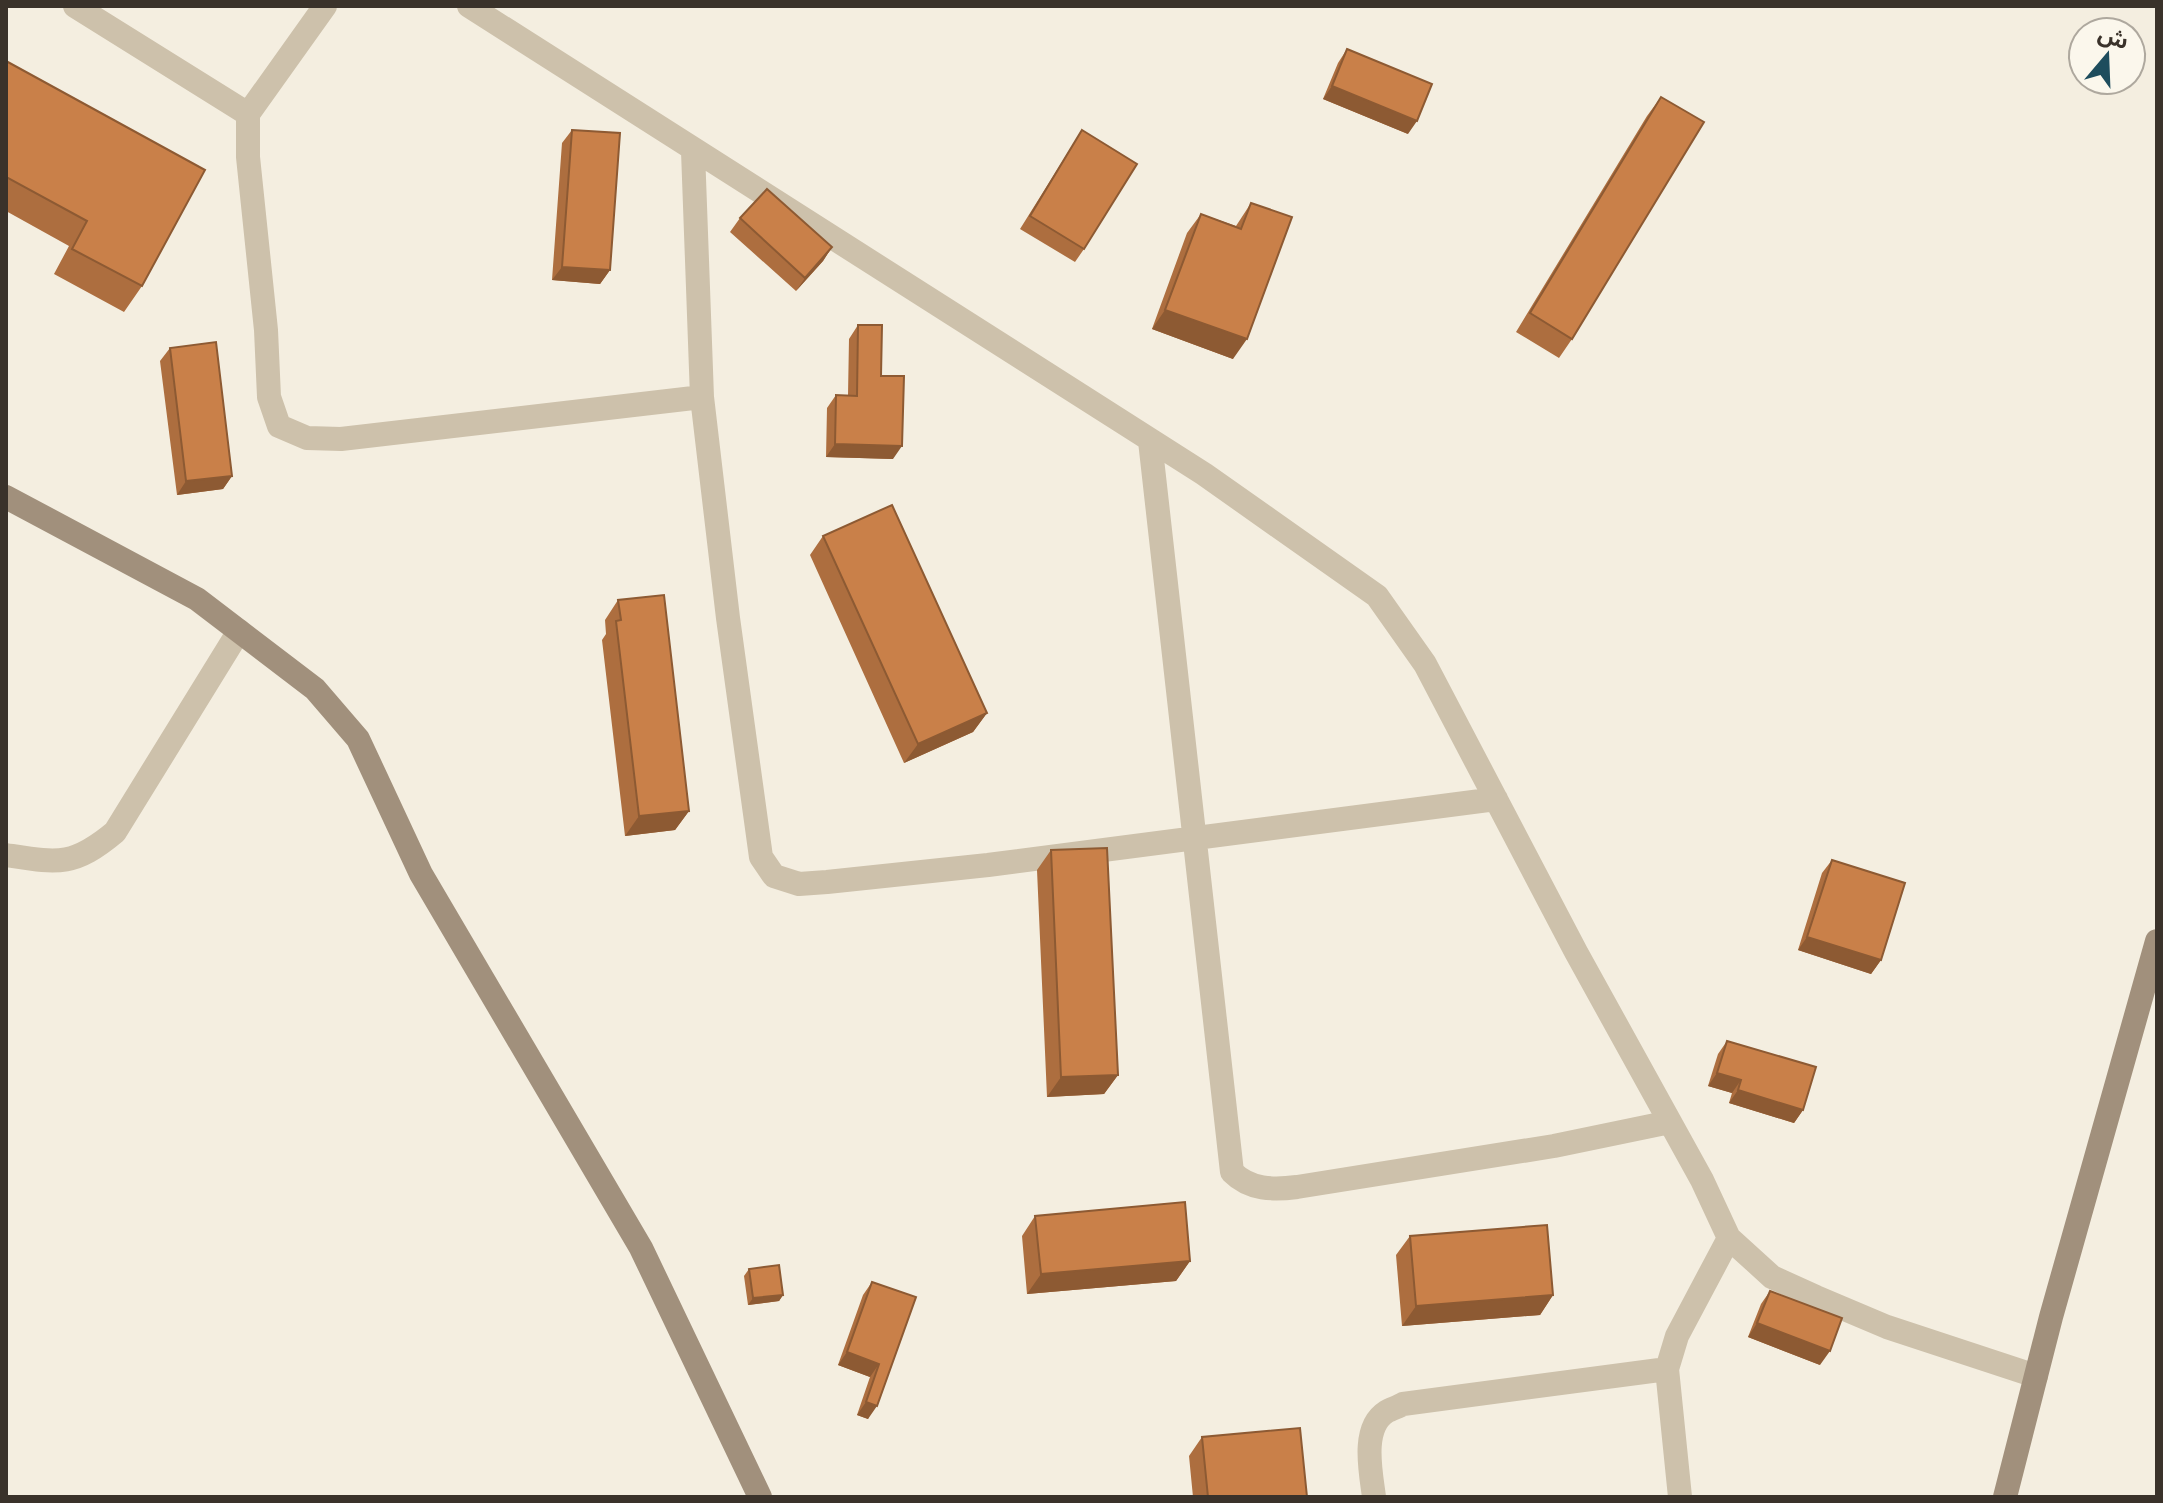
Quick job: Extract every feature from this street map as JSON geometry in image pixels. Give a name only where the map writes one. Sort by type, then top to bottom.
[{"type":"main road","points":[[6,497],[197,599],[315,689],[358,739],[421,874],[641,1248],[760,1497]]},
{"type":"main road","points":[[2005,1497],[2157,941]]},
{"type":"street","points":[[75,6],[248,114]]},
{"type":"street","points":[[325,6],[248,114],[248,157],[266,330],[269,397],[279,426],[307,438],[341,439],[702,397]]},
{"type":"street","points":[[469,6],[1204,474],[1377,596],[1425,664],[1702,1180],[1729,1238],[1772,1277],[1816,1297],[1887,1327],[2036,1376]]},
{"type":"street","points":[[693,151],[702,397],[761,857],[774,876],[799,884],[827,882],[1496,799]]},
{"type":"street","points":[[1150,441],[1232,1172],[1239,1179],[1271,1190],[1554,1146],[1670,1122]]},
{"type":"street","points":[[6,855],[50,862],[75,859],[94,850],[115,832],[239,631]]},
{"type":"street","points":[[1680,1497],[1667,1369],[1677,1336],[1729,1238]]},
{"type":"street","points":[[1374,1497],[1370,1465],[1371,1433],[1383,1414],[1403,1404],[1667,1369]]},
{"type":"building","points":[[1347,49],[1432,84],[1417,121],[1332,86]]},
{"type":"building","points":[[6,61],[205,170],[142,286],[72,249],[87,221],[6,177]]},
{"type":"building","points":[[1661,97],[1704,122],[1572,339],[1530,313]]},
{"type":"building","points":[[572,130],[620,133],[610,270],[562,267]]},
{"type":"building","points":[[1082,130],[1137,164],[1084,249],[1030,216]]},
{"type":"building","points":[[767,189],[832,247],[805,278],[740,218]]},
{"type":"building","points":[[1251,203],[1292,217],[1247,339],[1165,310],[1201,214],[1241,229]]},
{"type":"building","points":[[858,325],[882,325],[881,376],[904,376],[902,446],[835,444],[836,395],[857,396]]},
{"type":"building","points":[[216,342],[232,476],[186,481],[170,348]]},
{"type":"building","points":[[892,505],[987,713],[918,744],[823,536]]},
{"type":"building","points":[[664,595],[689,811],[639,816],[616,621],[621,620],[618,600]]},
{"type":"building","points":[[1107,848],[1118,1075],[1061,1077],[1051,850]]},
{"type":"building","points":[[1832,860],[1905,883],[1881,960],[1807,937]]},
{"type":"building","points":[[1727,1041],[1816,1067],[1803,1110],[1738,1090],[1741,1080],[1717,1073]]},
{"type":"building","points":[[1185,1202],[1190,1261],[1041,1274],[1035,1216]]},
{"type":"building","points":[[1547,1225],[1553,1295],[1416,1306],[1410,1236]]},
{"type":"building","points":[[779,1265],[783,1295],[753,1298],[749,1269]]},
{"type":"building","points":[[872,1282],[916,1297],[877,1406],[866,1402],[879,1364],[847,1352]]},
{"type":"building","points":[[1770,1291],[1842,1318],[1830,1351],[1757,1323]]},
{"type":"building","points":[[1300,1428],[1307,1497],[1208,1497],[1202,1437]]}]
